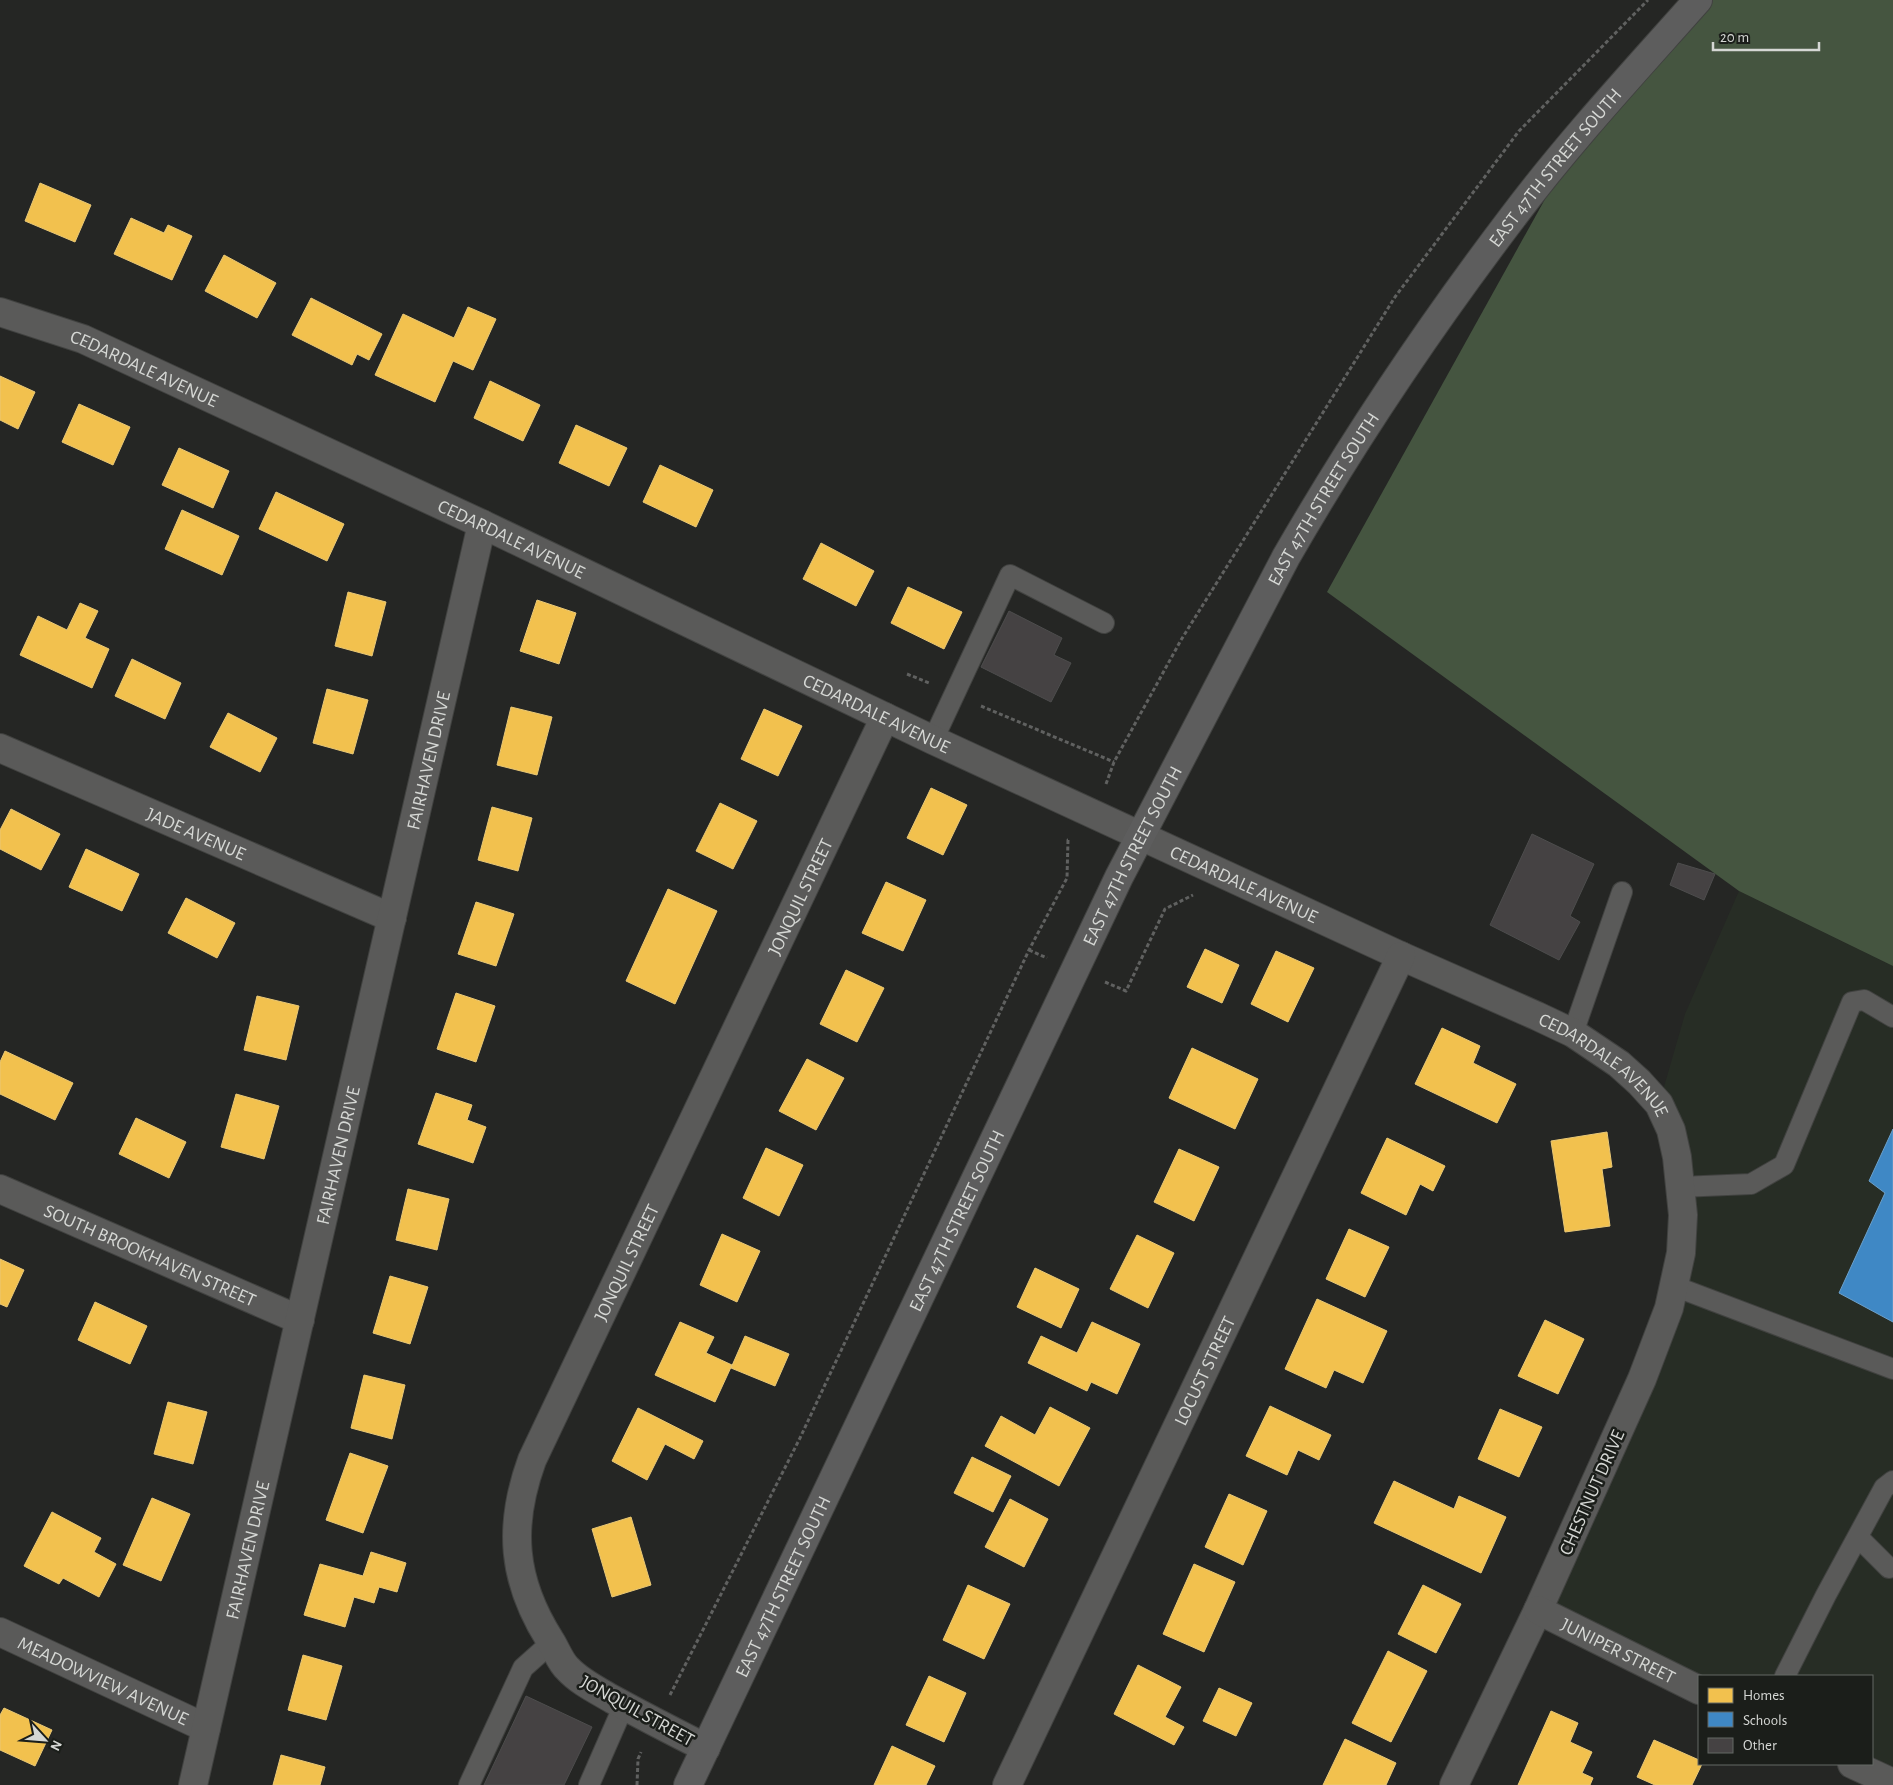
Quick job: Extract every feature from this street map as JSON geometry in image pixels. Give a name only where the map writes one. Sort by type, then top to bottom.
[{"type":"main road","name":"EAST 47TH STREET SOUTH","points":[[688,1785],[1119,877],[1314,507],[1409,360],[1512,217],[1585,127],[1698,0]]},
{"type":"street","name":"CEDARDALE AVENUE","points":[[0,312],[84,340],[482,524],[933,740],[1401,956],[1573,1033],[1619,1064],[1659,1104],[1671,1130],[1677,1158],[1680,1187]]},
{"type":"street","name":"FAIRHAVEN DRIVE","points":[[193,1785],[482,524]]},
{"type":"street","name":"JONQUIL STREET","points":[[706,1748],[586,1684],[567,1669],[537,1620],[524,1588],[516,1547],[519,1505],[524,1482],[536,1452],[885,717]]},
{"type":"street","name":"JADE AVENUE","points":[[0,748],[392,918]]},
{"type":"street","name":"LOCUST STREET","points":[[1007,1785],[1401,956]]},
{"type":"street","name":"CHESTNUT DRIVE","points":[[1454,1785],[1538,1610],[1642,1379],[1669,1308],[1681,1253],[1683,1215],[1680,1187]]},
{"type":"street","name":"SOUTH BROOKHAVEN STREET","points":[[0,1189],[300,1320]]},
{"type":"street","name":"JUNIPER STREET","points":[[1538,1610],[1698,1690]]},
{"type":"street","name":"MEADOWVIEW AVENUE","points":[[0,1632],[206,1728]]},
{"type":"street","points":[[1854,1765],[1893,1783]]},
{"type":"lane","points":[[933,740],[1010,575],[1104,623]]},
{"type":"lane","points":[[1573,1033],[1622,892]]},
{"type":"lane","points":[[1680,1187],[1751,1184],[1784,1165],[1852,1002],[1864,1000],[1893,1017]]},
{"type":"lane","points":[[1674,1286],[1893,1369]]},
{"type":"lane","points":[[1786,1675],[1884,1488],[1893,1481]]},
{"type":"lane","points":[[1858,1537],[1889,1568]]},
{"type":"lane","points":[[469,1785],[523,1668],[551,1643]]},
{"type":"lane","points":[[589,1785],[624,1705]]},
{"type":"path","points":[[907,674],[1114,762]]},
{"type":"shaded area","points":[[1739,891],[1893,966],[1893,1783],[1873,1765],[1873,1675],[1698,1676],[1538,1610],[1681,1253],[1659,1104],[1685,1014]]},
{"type":"green space","points":[[1710,0],[1893,0],[1893,966],[1739,891],[1327,592],[1585,127]]},
{"type":"building: Homes","points":[[40,183],[91,205],[75,242],[25,221]]},
{"type":"building: Homes","points":[[131,218],[164,233],[168,225],[192,236],[172,280],[114,254]]},
{"type":"building: Homes","points":[[224,255],[276,283],[257,318],[205,291]]},
{"type":"building: Homes","points":[[311,298],[382,334],[369,360],[357,354],[352,365],[292,335]]},
{"type":"building: Homes","points":[[468,307],[496,319],[473,370],[453,361],[435,402],[375,375],[403,314],[454,338]]},
{"type":"building: Homes","points":[[0,376],[35,392],[18,429],[0,420]]},
{"type":"building: Homes","points":[[490,381],[540,405],[523,441],[474,418]]},
{"type":"building: Homes","points":[[79,404],[130,427],[113,465],[62,442]]},
{"type":"building: Homes","points":[[576,425],[627,448],[609,486],[559,463]]},
{"type":"building: Homes","points":[[179,448],[229,471],[213,508],[162,485]]},
{"type":"building: Homes","points":[[660,465],[713,490],[696,527],[643,502]]},
{"type":"building: Homes","points":[[276,492],[344,524],[327,561],[259,529]]},
{"type":"building: Homes","points":[[182,510],[239,536],[222,575],[165,549]]},
{"type":"building: Homes","points":[[821,543],[874,571],[856,606],[803,579]]},
{"type":"building: Homes","points":[[908,587],[962,612],[944,649],[891,623]]},
{"type":"building: Homes","points":[[348,592],[386,602],[372,656],[335,646]]},
{"type":"building: Homes","points":[[537,600],[576,613],[559,664],[520,651]]},
{"type":"building: Homes","points":[[80,603],[98,611],[85,638],[109,649],[92,688],[20,655],[38,616],[67,630]]},
{"type":"building: Homes","points":[[132,659],[181,683],[165,719],[115,696]]},
{"type":"building: Homes","points":[[327,689],[368,700],[353,754],[313,743]]},
{"type":"building: Homes","points":[[511,707],[552,717],[537,775],[497,765]]},
{"type":"building: Homes","points":[[764,709],[802,726],[778,776],[741,759]]},
{"type":"building: Homes","points":[[228,713],[277,738],[260,772],[210,747]]},
{"type":"building: Homes","points":[[931,788],[967,805],[943,855],[907,838]]},
{"type":"building: Homes","points":[[720,803],[757,821],[733,869],[696,851]]},
{"type":"building: Homes","points":[[492,807],[532,818],[518,871],[478,860]]},
{"type":"building: Homes","points":[[11,809],[60,834],[41,870],[0,849],[0,830]]},
{"type":"building: Homes","points":[[86,849],[139,874],[122,911],[69,887]]},
{"type":"building: Homes","points":[[886,882],[926,900],[903,951],[862,933]]},
{"type":"building: Homes","points":[[668,889],[717,911],[675,1004],[626,981]]},
{"type":"building: Homes","points":[[186,898],[235,923],[217,958],[168,933]]},
{"type":"building: Homes","points":[[476,902],[514,914],[496,966],[458,954]]},
{"type":"building: Homes","points":[[1205,949],[1239,965],[1222,1003],[1187,987]]},
{"type":"building: Homes","points":[[1276,951],[1314,968],[1288,1022],[1251,1004]]},
{"type":"building: Homes","points":[[846,970],[884,988],[857,1042],[820,1024]]},
{"type":"building: Homes","points":[[456,993],[495,1006],[476,1062],[437,1049]]},
{"type":"building: Homes","points":[[257,996],[299,1006],[286,1060],[244,1050]]},
{"type":"building: Homes","points":[[1442,1028],[1480,1046],[1473,1063],[1516,1084],[1497,1123],[1415,1084]]},
{"type":"building: Homes","points":[[1192,1048],[1258,1079],[1235,1129],[1169,1098]]},
{"type":"building: Homes","points":[[5,1051],[73,1083],[55,1120],[0,1094],[0,1062]]},
{"type":"building: Homes","points":[[807,1059],[844,1078],[816,1130],[779,1111]]},
{"type":"building: Homes","points":[[436,1093],[472,1105],[467,1120],[486,1127],[473,1163],[418,1144]]},
{"type":"building: Homes","points":[[236,1094],[279,1106],[264,1159],[221,1147]]},
{"type":"building: Homes","points":[[136,1118],[186,1142],[169,1178],[119,1154]]},
{"type":"building: Homes","points":[[1607,1132],[1612,1167],[1602,1169],[1610,1226],[1565,1232],[1551,1141]]},
{"type":"building: Homes","points":[[1387,1138],[1445,1166],[1433,1191],[1420,1184],[1406,1215],[1361,1193]]},
{"type":"building: Homes","points":[[766,1148],[803,1165],[779,1216],[743,1198]]},
{"type":"building: Homes","points":[[1179,1149],[1219,1167],[1194,1221],[1154,1202]]},
{"type":"building: Homes","points":[[408,1189],[449,1199],[437,1250],[396,1240]]},
{"type":"building: Homes","points":[[1349,1229],[1389,1247],[1365,1297],[1326,1279]]},
{"type":"building: Homes","points":[[722,1234],[760,1251],[737,1302],[700,1285]]},
{"type":"building: Homes","points":[[1137,1235],[1174,1253],[1148,1308],[1110,1289]]},
{"type":"building: Homes","points":[[0,1259],[24,1270],[7,1307],[0,1304]]},
{"type":"building: Homes","points":[[1035,1268],[1079,1289],[1061,1328],[1017,1307]]},
{"type":"building: Homes","points":[[390,1276],[428,1287],[410,1344],[373,1333]]},
{"type":"building: Homes","points":[[1317,1299],[1387,1331],[1363,1383],[1334,1370],[1326,1388],[1285,1369]]},
{"type":"building: Homes","points":[[95,1302],[147,1326],[130,1364],[78,1340]]},
{"type":"building: Homes","points":[[1545,1320],[1584,1339],[1558,1394],[1518,1376]]},
{"type":"building: Homes","points":[[680,1322],[714,1337],[706,1353],[732,1365],[715,1402],[655,1375]]},
{"type":"building: Homes","points":[[1092,1322],[1140,1344],[1117,1394],[1091,1382],[1087,1391],[1028,1363],[1041,1336],[1077,1353]]},
{"type":"building: Homes","points":[[745,1336],[789,1354],[775,1386],[731,1368]]},
{"type":"building: Homes","points":[[364,1375],[405,1385],[392,1439],[351,1428]]},
{"type":"building: Homes","points":[[168,1402],[207,1412],[193,1464],[154,1454]]},
{"type":"building: Homes","points":[[1270,1406],[1331,1435],[1319,1460],[1298,1450],[1287,1475],[1246,1456]]},
{"type":"building: Homes","points":[[1050,1407],[1090,1428],[1059,1486],[985,1446],[1001,1416],[1035,1435]]},
{"type":"building: Homes","points":[[638,1408],[703,1441],[694,1459],[665,1444],[647,1480],[612,1461]]},
{"type":"building: Homes","points":[[1500,1409],[1542,1427],[1519,1477],[1478,1459]]},
{"type":"building: Homes","points":[[350,1453],[388,1466],[363,1533],[326,1520]]},
{"type":"building: Homes","points":[[972,1457],[1011,1476],[993,1512],[954,1493]]},
{"type":"building: Homes","points":[[1394,1481],[1454,1509],[1459,1496],[1506,1517],[1481,1573],[1374,1523]]},
{"type":"building: Homes","points":[[1229,1494],[1267,1511],[1243,1565],[1205,1547]]},
{"type":"building: Homes","points":[[152,1498],[190,1514],[161,1581],[123,1565]]},
{"type":"building: Homes","points":[[1010,1499],[1048,1519],[1024,1567],[985,1547]]},
{"type":"building: Homes","points":[[52,1512],[101,1538],[94,1552],[116,1564],[99,1597],[63,1578],[59,1584],[24,1566]]},
{"type":"building: Homes","points":[[631,1517],[651,1585],[612,1597],[592,1529]]},
{"type":"building: Homes","points":[[371,1552],[406,1563],[397,1592],[379,1587],[374,1603],[354,1597],[345,1627],[304,1615],[320,1564],[363,1576]]},
{"type":"building: Homes","points":[[1194,1564],[1235,1582],[1204,1652],[1163,1634]]},
{"type":"building: Homes","points":[[968,1585],[1010,1604],[984,1659],[943,1640]]},
{"type":"building: Homes","points":[[1423,1585],[1461,1604],[1436,1653],[1398,1634]]},
{"type":"building: Homes","points":[[1388,1651],[1427,1671],[1391,1742],[1352,1723]]},
{"type":"building: Homes","points":[[303,1655],[342,1666],[326,1720],[288,1710]]},
{"type":"building: Homes","points":[[1138,1665],[1181,1687],[1165,1717],[1184,1727],[1174,1745],[1114,1714]]},
{"type":"building: Homes","points":[[929,1676],[966,1693],[944,1742],[906,1725]]},
{"type":"building: Homes","points":[[1219,1688],[1252,1703],[1236,1736],[1203,1721]]},
{"type":"building: Homes","points":[[4,1708],[52,1730],[35,1766],[0,1750],[0,1715]]},
{"type":"building: Homes","points":[[1551,1711],[1578,1723],[1570,1742],[1592,1752],[1582,1773],[1593,1778],[1590,1785],[1518,1785]]},
{"type":"building: Homes","points":[[1345,1739],[1396,1763],[1386,1785],[1323,1785]]},
{"type":"building: Homes","points":[[1654,1740],[1698,1760],[1698,1765],[1702,1765],[1692,1785],[1655,1785],[1637,1777]]},
{"type":"building: Homes","points":[[892,1746],[935,1766],[926,1785],[874,1785]]},
{"type":"building: Homes","points":[[281,1755],[325,1767],[320,1785],[273,1785]]},
{"type":"building: Schools","points":[[1893,1129],[1893,1322],[1839,1293],[1885,1193],[1869,1181]]},
{"type":"building: Other","points":[[1009,611],[1062,638],[1054,655],[1071,663],[1051,702],[981,667]]},
{"type":"building: Other","points":[[1532,834],[1594,864],[1570,916],[1580,922],[1559,960],[1490,925]]},
{"type":"building: Other","points":[[1678,863],[1715,874],[1704,900],[1670,885]]},
{"type":"building: Other","points":[[526,1696],[592,1727],[564,1785],[484,1785]]}]
